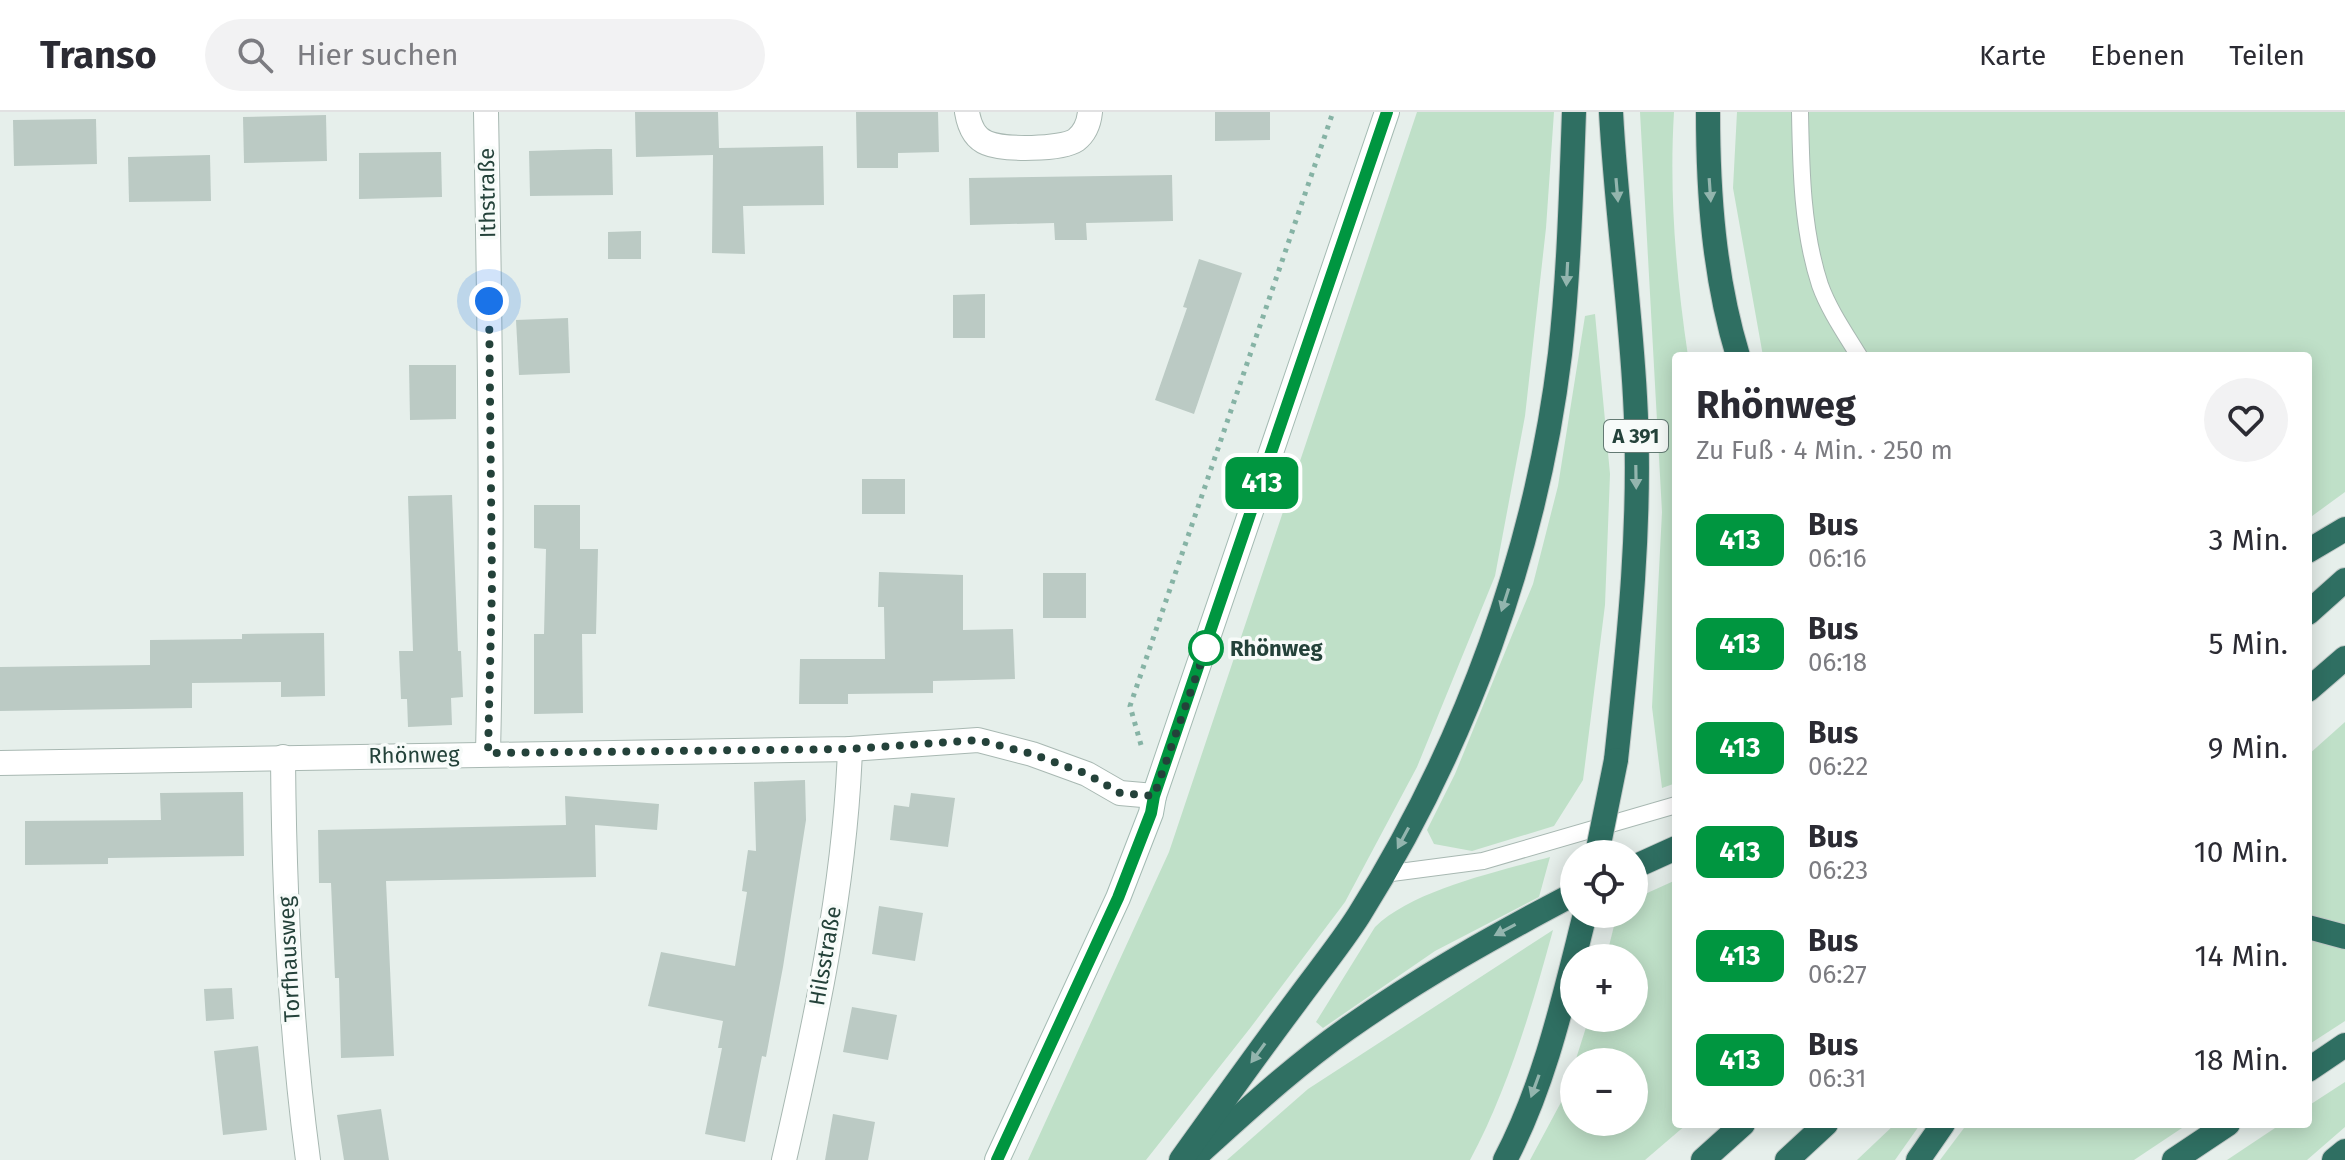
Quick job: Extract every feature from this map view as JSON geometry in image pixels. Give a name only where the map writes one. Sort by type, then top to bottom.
[{"type":"highway","points":[[1181,1160],[1358,917],[1384,874],[1458,727],[1488,651],[1527,525],[1551,412],[1566,290],[1574,112]]},
{"type":"highway","name":"A 391","points":[[1600,840],[1616,760],[1637,530],[1635,397],[1611,112]]},
{"type":"highway","points":[[1708,112],[1712,226],[1737,352]]},
{"type":"highway","points":[[2312,549],[2345,529]]},
{"type":"highway","points":[[2312,609],[2345,580]]},
{"type":"highway","points":[[2312,686],[2341,661]]},
{"type":"highway","points":[[2312,694],[2341,661]]},
{"type":"highway","points":[[1648,861],[1672,850]]},
{"type":"highway","points":[[1191,1160],[1276,1083],[1345,1031],[1494,936],[1560,901]]},
{"type":"highway","points":[[1505,1160],[1515,1141],[1555,1031],[1581,928]]},
{"type":"highway","points":[[2312,928],[2345,937]]},
{"type":"highway","points":[[2312,1067],[2345,1045]]},
{"type":"highway","points":[[1703,1160],[1739,1128]]},
{"type":"highway","points":[[1787,1160],[1822,1128]]},
{"type":"highway","points":[[1918,1160],[1940,1128]]},
{"type":"highway","points":[[2174,1160],[2222,1128]]},
{"type":"highway","points":[[2334,1160],[2345,1151]]},
{"type":"street","name":"Ithstraße","points":[[486,112],[492,417],[488,753]]},
{"type":"street","points":[[967,112],[974,133],[985,143],[1013,147],[1061,146],[1077,139],[1088,124],[1090,112]]},
{"type":"street","points":[[997,1160],[1118,898],[1151,813],[1154,796],[1387,112]]},
{"type":"street","name":"Rhönweg","points":[[0,763],[850,749],[978,740],[1032,754],[1087,774],[1120,793],[1154,796]]},
{"type":"street","name":"Hilsstraße","points":[[784,1160],[832,917],[848,792],[850,749]]},
{"type":"street","name":"Torfhausweg","points":[[283,757],[283,844],[292,1014],[308,1160]]},
{"type":"lane","points":[[1800,112],[1802,191],[1821,285],[1856,352]]},
{"type":"lane","points":[[1384,874],[1483,861],[1672,806]]},
{"type":"path","points":[[1154,796],[1130,706],[1333,112]]},
{"type":"green space","points":[[1417,112],[1554,112],[1546,228],[1525,416],[1495,576],[1417,767],[1345,902],[1146,1160],[1028,1160],[1169,852]]},
{"type":"green space","points":[[1640,112],[1674,112],[1672,173],[1675,234],[1687,352],[1672,352],[1672,784],[1662,788],[1652,707],[1662,512]]},
{"type":"green space","points":[[1737,112],[2345,112],[2345,492],[2312,516],[2312,352],[1762,352],[1733,188]]},
{"type":"green space","points":[[1595,314],[1610,474],[1605,605],[1583,780],[1554,826],[1472,851],[1434,844],[1427,830],[1455,774],[1533,584],[1558,486],[1585,316]]},
{"type":"green space","points":[[2345,722],[2345,1021],[2312,1042],[2312,751]]},
{"type":"green space","points":[[1550,857],[1539,897],[1435,951],[1323,1028],[1316,1022],[1375,927],[1391,914],[1457,883]]},
{"type":"green space","points":[[1672,882],[1672,1128],[1682,1128],[1645,1160],[1530,1160],[1560,1104],[1560,1136],[1648,1136],[1648,1048],[1579,1048],[1585,1032],[1648,1032],[1648,944],[1610,944],[1614,928],[1648,928],[1648,893]]},
{"type":"green space","points":[[1553,930],[1528,1018],[1496,1105],[1470,1160],[1227,1160],[1308,1089]]},
{"type":"green space","points":[[2345,1082],[2345,1127],[2307,1160],[2227,1160],[2275,1128],[2312,1128],[2312,1103]]},
{"type":"green space","points":[[1891,1128],[1918,1128],[1895,1160],[1857,1160]]},
{"type":"green space","points":[[1964,1128],[2182,1128],[2134,1160],[1940,1160]]},
{"type":"building","points":[[635,112],[718,112],[719,148],[823,146],[824,205],[743,206],[745,254],[712,253],[713,155],[636,157]]},
{"type":"building","points":[[856,112],[938,112],[939,152],[898,153],[898,168],[857,168]]},
{"type":"building","points":[[1215,112],[1270,112],[1270,140],[1215,141]]},
{"type":"building","points":[[326,115],[327,161],[244,163],[243,117]]},
{"type":"building","points":[[96,119],[97,164],[14,166],[13,120]]},
{"type":"building","points":[[612,149],[613,195],[530,196],[529,151]]},
{"type":"building","points":[[441,152],[442,197],[359,199],[359,153]]},
{"type":"building","points":[[210,155],[211,201],[129,202],[128,157]]},
{"type":"building","points":[[1172,175],[1173,221],[1086,223],[1087,240],[1055,240],[1054,223],[970,225],[969,178]]},
{"type":"building","points":[[641,231],[641,259],[608,259],[608,232]]},
{"type":"building","points":[[1199,259],[1242,273],[1194,414],[1155,400],[1187,308],[1183,307]]},
{"type":"building","points":[[985,294],[985,338],[953,338],[953,295]]},
{"type":"building","points":[[568,318],[570,373],[519,375],[516,320]]},
{"type":"building","points":[[409,365],[456,365],[456,419],[410,420]]},
{"type":"building","points":[[862,479],[905,479],[905,514],[862,514]]},
{"type":"building","points":[[452,495],[458,651],[461,651],[463,697],[451,698],[452,725],[408,727],[407,699],[401,699],[399,651],[413,651],[408,496]]},
{"type":"building","points":[[534,505],[580,505],[580,549],[598,549],[596,634],[582,634],[583,713],[534,714],[534,634],[544,634],[546,549],[534,548]]},
{"type":"building","points":[[879,572],[963,575],[963,630],[1013,629],[1015,679],[933,681],[933,693],[848,694],[848,704],[799,704],[800,659],[885,659],[884,607],[878,607]]},
{"type":"building","points":[[1043,573],[1086,573],[1086,618],[1043,618]]},
{"type":"building","points":[[324,633],[325,696],[281,697],[281,682],[192,683],[192,708],[0,711],[0,667],[150,665],[150,640],[242,639],[242,634]]},
{"type":"building","points":[[805,780],[806,820],[783,967],[766,1057],[762,1056],[745,1142],[705,1134],[722,1048],[718,1048],[723,1021],[648,1006],[661,952],[735,966],[747,892],[742,891],[748,850],[756,851],[754,782]]},
{"type":"building","points":[[243,792],[244,856],[108,858],[108,864],[25,865],[25,821],[161,820],[160,793]]},
{"type":"building","points":[[911,793],[955,798],[948,847],[890,840],[894,805],[909,807]]},
{"type":"building","points":[[565,796],[659,804],[657,830],[595,825],[596,877],[386,881],[394,1056],[341,1058],[339,978],[335,978],[331,883],[319,883],[318,830],[566,825]]},
{"type":"building","points":[[879,906],[923,913],[915,961],[872,954]]},
{"type":"building","points":[[232,988],[234,1019],[206,1021],[204,989]]},
{"type":"building","points":[[852,1007],[897,1015],[888,1060],[843,1052]]},
{"type":"building","points":[[258,1046],[267,1130],[223,1135],[214,1051]]},
{"type":"building","points":[[381,1109],[389,1160],[344,1160],[337,1115]]},
{"type":"building","points":[[833,1114],[875,1122],[868,1160],[825,1160]]},
{"type":"bus line","name":"413","points":[[997,1160],[1118,898],[1151,813],[1154,796],[1387,112]]},
{"type":"place","name":"Rhönweg","points":[[1206,648]]},
{"type":"route","points":[[489,301],[492,585],[488,753],[850,749],[978,740],[1032,754],[1087,774],[1120,793],[1154,796],[1206,648]]}]
